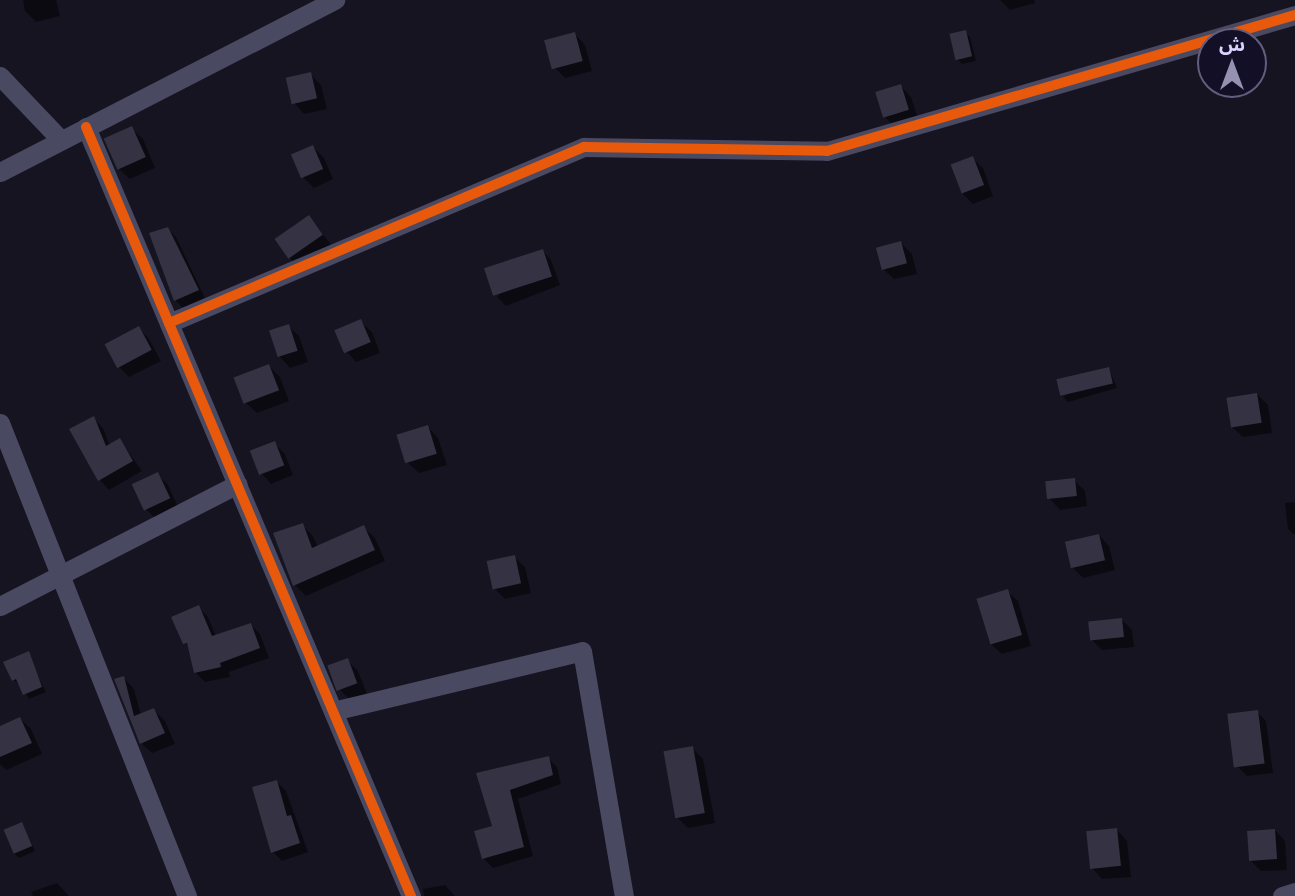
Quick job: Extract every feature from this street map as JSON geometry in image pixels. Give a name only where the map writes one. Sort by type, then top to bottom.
[{"type":"street","points":[[0,172],[335,0]]},
{"type":"street","points":[[169,323],[584,147],[827,151],[1295,15]]},
{"type":"street","points":[[0,76],[61,140]]},
{"type":"street","points":[[86,127],[411,896]]},
{"type":"street","points":[[0,423],[63,575],[187,896]]},
{"type":"street","points":[[0,606],[237,484]]},
{"type":"street","points":[[333,711],[582,652],[624,896]]},
{"type":"street","points":[[1282,896],[1295,892]]},
{"type":"building","points":[[966,30],[972,56],[956,60],[949,34]]},
{"type":"building","points":[[575,32],[583,61],[552,69],[544,40]]},
{"type":"building","points":[[311,72],[317,98],[292,104],[286,78]]},
{"type":"building","points":[[901,84],[909,110],[883,118],[875,92]]},
{"type":"building","points":[[132,126],[146,157],[118,170],[104,139]]},
{"type":"building","points":[[313,145],[323,169],[301,178],[291,154]]},
{"type":"building","points":[[973,156],[984,185],[962,194],[951,165]]},
{"type":"building","points":[[309,215],[323,235],[288,259],[275,239]]},
{"type":"building","points":[[168,227],[199,290],[174,301],[149,233]]},
{"type":"building","points":[[901,241],[907,263],[882,270],[876,248]]},
{"type":"building","points":[[543,249],[552,277],[493,296],[484,268]]},
{"type":"building","points":[[361,319],[371,342],[344,353],[334,330]]},
{"type":"building","points":[[289,324],[298,351],[278,357],[269,330]]},
{"type":"building","points":[[139,326],[152,350],[117,368],[105,344]]},
{"type":"building","points":[[269,364],[279,390],[244,404],[234,378]]},
{"type":"building","points":[[1109,367],[1113,384],[1060,396],[1056,379]]},
{"type":"building","points":[[1257,393],[1262,423],[1231,427],[1226,398]]},
{"type":"building","points":[[94,416],[106,446],[120,438],[133,461],[98,481],[69,429]]},
{"type":"building","points":[[428,425],[437,454],[405,463],[396,435]]},
{"type":"building","points":[[275,441],[284,465],[259,475],[250,451]]},
{"type":"building","points":[[158,472],[170,498],[144,511],[132,484]]},
{"type":"building","points":[[1075,478],[1077,496],[1047,499],[1045,481]]},
{"type":"building","points":[[303,523],[312,548],[364,525],[375,550],[293,586],[273,533]]},
{"type":"building","points":[[1099,534],[1105,560],[1071,568],[1065,542]]},
{"type":"building","points":[[515,555],[521,583],[493,589],[487,561]]},
{"type":"building","points":[[1008,589],[1022,635],[990,645],[976,599]]},
{"type":"building","points":[[199,605],[212,636],[251,623],[260,648],[220,663],[221,667],[194,673],[187,643],[183,644],[171,617]]},
{"type":"building","points":[[1122,618],[1124,637],[1090,640],[1088,622]]},
{"type":"building","points":[[29,651],[42,687],[23,695],[16,679],[12,681],[3,662]]},
{"type":"building","points":[[348,658],[357,683],[337,691],[327,666]]},
{"type":"building","points":[[124,676],[134,716],[154,708],[165,733],[140,744],[114,679]]},
{"type":"building","points":[[1258,710],[1265,764],[1234,767],[1227,714]]},
{"type":"building","points":[[20,717],[32,743],[0,757],[0,726]]},
{"type":"building","points":[[693,746],[705,813],[675,818],[663,751]]},
{"type":"building","points":[[549,756],[553,775],[510,790],[524,847],[482,859],[474,831],[492,826],[476,773]]},
{"type":"building","points":[[277,780],[287,816],[291,815],[300,843],[271,853],[252,787]]},
{"type":"building","points":[[22,822],[32,846],[14,854],[4,830]]},
{"type":"building","points":[[1117,828],[1121,866],[1090,869],[1086,831]]},
{"type":"building","points":[[1275,829],[1277,859],[1249,861],[1247,831]]},
{"type":"cycle path","points":[[169,323],[584,147],[827,151],[1295,15]]},
{"type":"cycle path","points":[[86,127],[411,896]]}]
